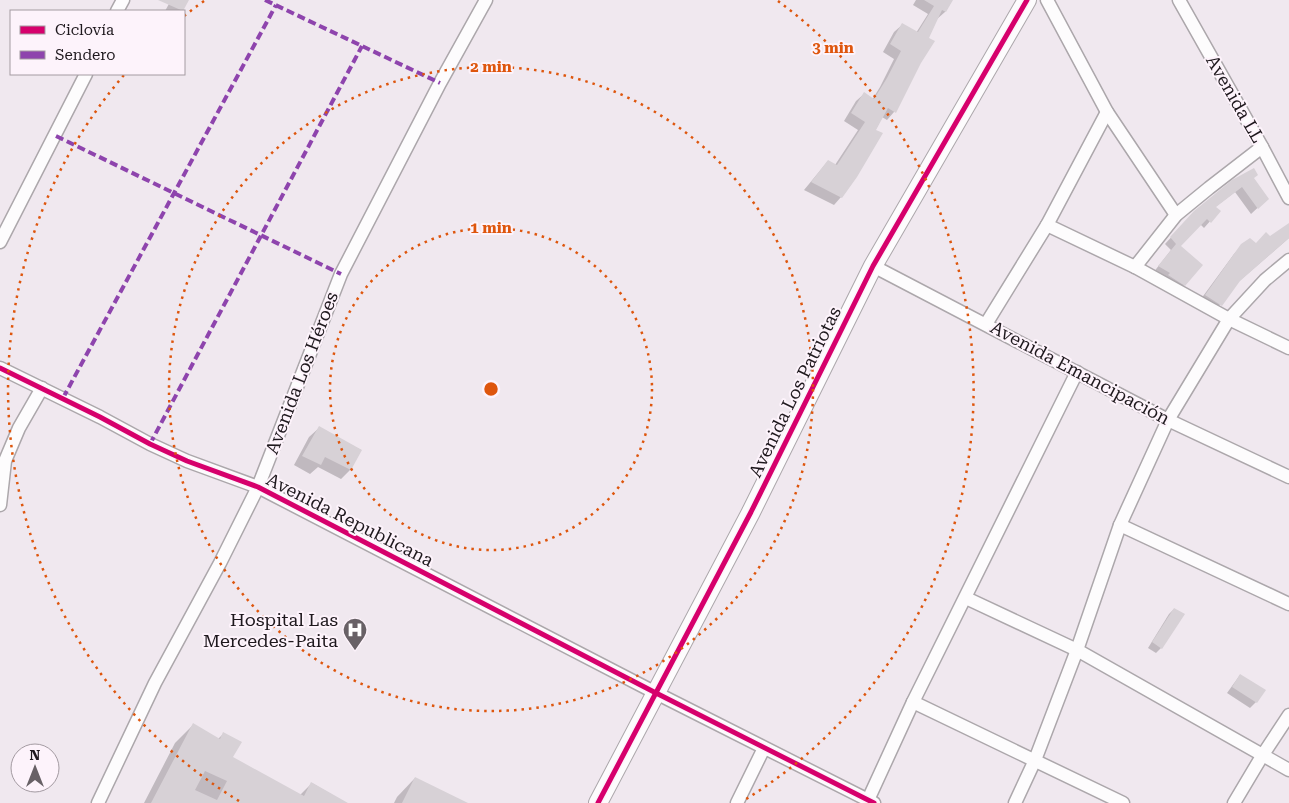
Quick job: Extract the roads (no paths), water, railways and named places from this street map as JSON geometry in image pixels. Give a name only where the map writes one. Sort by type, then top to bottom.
[{"type":"street","name":"Avenida Los Héroes","points":[[98,803],[155,683],[220,563],[258,487],[341,274],[440,83],[486,0]]},
{"type":"street","name":"Avenida Los Patriotas","points":[[598,803],[751,512],[873,266],[1027,0]]},
{"type":"street","points":[[1047,0],[1107,112],[1176,216]]},
{"type":"street","name":"Avenida LL","points":[[1179,0],[1289,198]]},
{"type":"street","points":[[0,242],[85,75]]},
{"type":"street","points":[[986,324],[1047,225],[1107,112]]},
{"type":"street","points":[[1134,267],[1176,216],[1262,147]]},
{"type":"street","points":[[1047,225],[1134,267],[1230,319],[1289,348]]},
{"type":"street","points":[[1015,803],[1035,760],[1120,525],[1168,420],[1230,319],[1265,280],[1289,260]]},
{"type":"street","name":"Avenida Emancipación","points":[[873,266],[1168,420],[1289,478]]},
{"type":"street","name":"Avenida Republicana","points":[[0,368],[164,451],[258,487],[871,802]]},
{"type":"street","points":[[871,802],[913,702],[1078,372]]},
{"type":"street","points":[[0,505],[5,461],[19,428],[42,388]]},
{"type":"street","points":[[1120,525],[1289,604]]},
{"type":"street","points":[[966,598],[1076,650],[1289,770]]},
{"type":"street","points":[[913,702],[1123,803]]},
{"type":"street","points":[[1234,803],[1289,715]]},
{"type":"street","points":[[737,803],[764,748]]},
{"type":"place","name":"Hospital Las Mercedes-Paita","points":[[355,651]]}]
